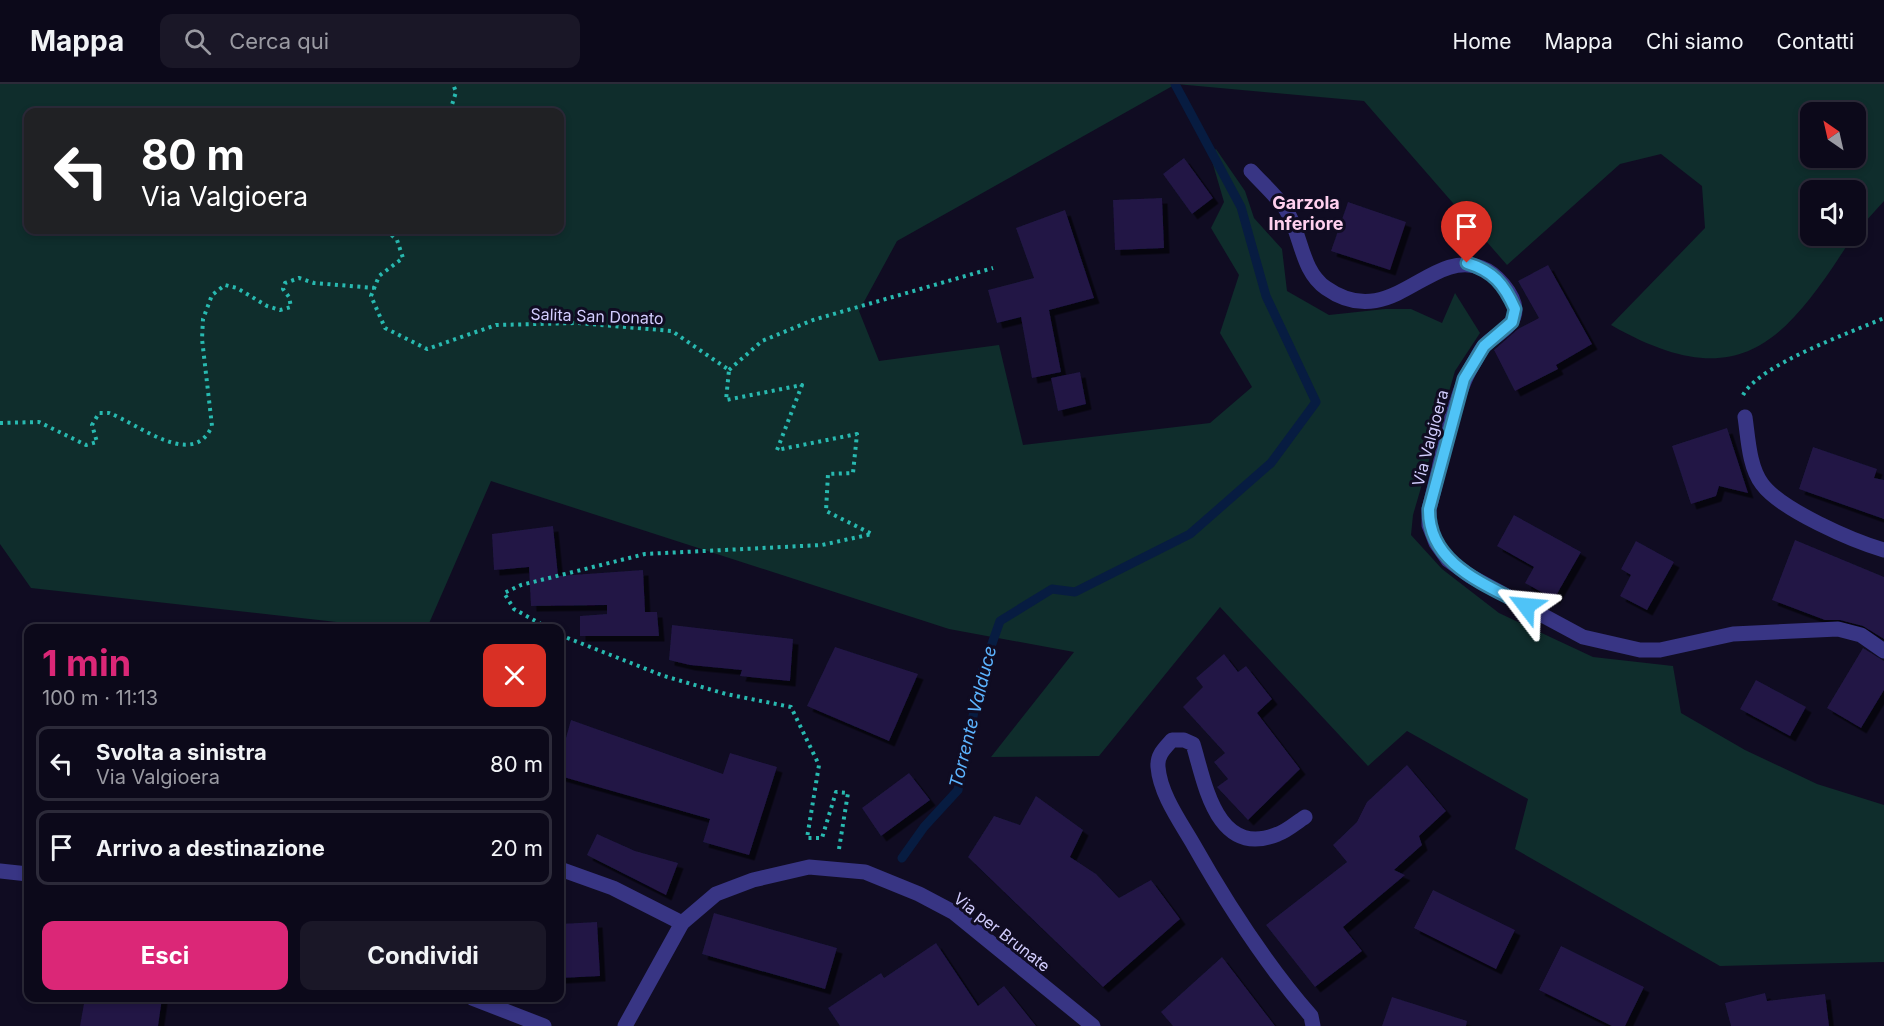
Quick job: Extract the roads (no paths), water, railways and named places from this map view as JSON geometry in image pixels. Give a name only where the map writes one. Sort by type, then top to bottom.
[{"type":"street","name":"Via Valgioera","points":[[1251,171],[1286,210],[1313,276],[1342,297],[1374,302],[1387,299],[1455,264],[1484,268],[1498,278],[1508,292],[1515,309],[1512,322],[1484,346],[1464,379],[1429,509],[1429,525],[1436,543],[1448,560],[1470,576],[1583,637],[1640,650],[1660,650],[1733,634],[1838,629],[1861,635],[1884,651]]},
{"type":"street","points":[[1745,417],[1754,469],[1761,484],[1775,497],[1810,518],[1866,545],[1884,550]]},
{"type":"street","points":[[1305,817],[1280,834],[1265,838],[1236,834],[1221,820],[1210,802],[1193,744],[1184,740],[1172,740],[1160,752],[1158,766],[1161,783],[1177,817],[1225,902],[1269,965],[1311,1016],[1313,1026]]},
{"type":"street","name":"Via per Brunate","points":[[682,923],[716,894],[753,880],[809,867],[865,872],[919,894],[953,912],[1093,1026]]},
{"type":"street","points":[[564,870],[613,888],[682,923],[625,1026]]},
{"type":"street","points":[[0,871],[24,873]]},
{"type":"street","points":[[482,1002],[544,1026]]},
{"type":"waterway","name":"Torrente Valduce","points":[[902,858],[924,827],[958,790],[982,672],[1000,621],[1052,589],[1075,592],[1190,534],[1271,463],[1316,402],[1266,296],[1241,207],[1175,84]]},
{"type":"district","name":"Garzola Inferiore","points":[[1306,213]]}]
